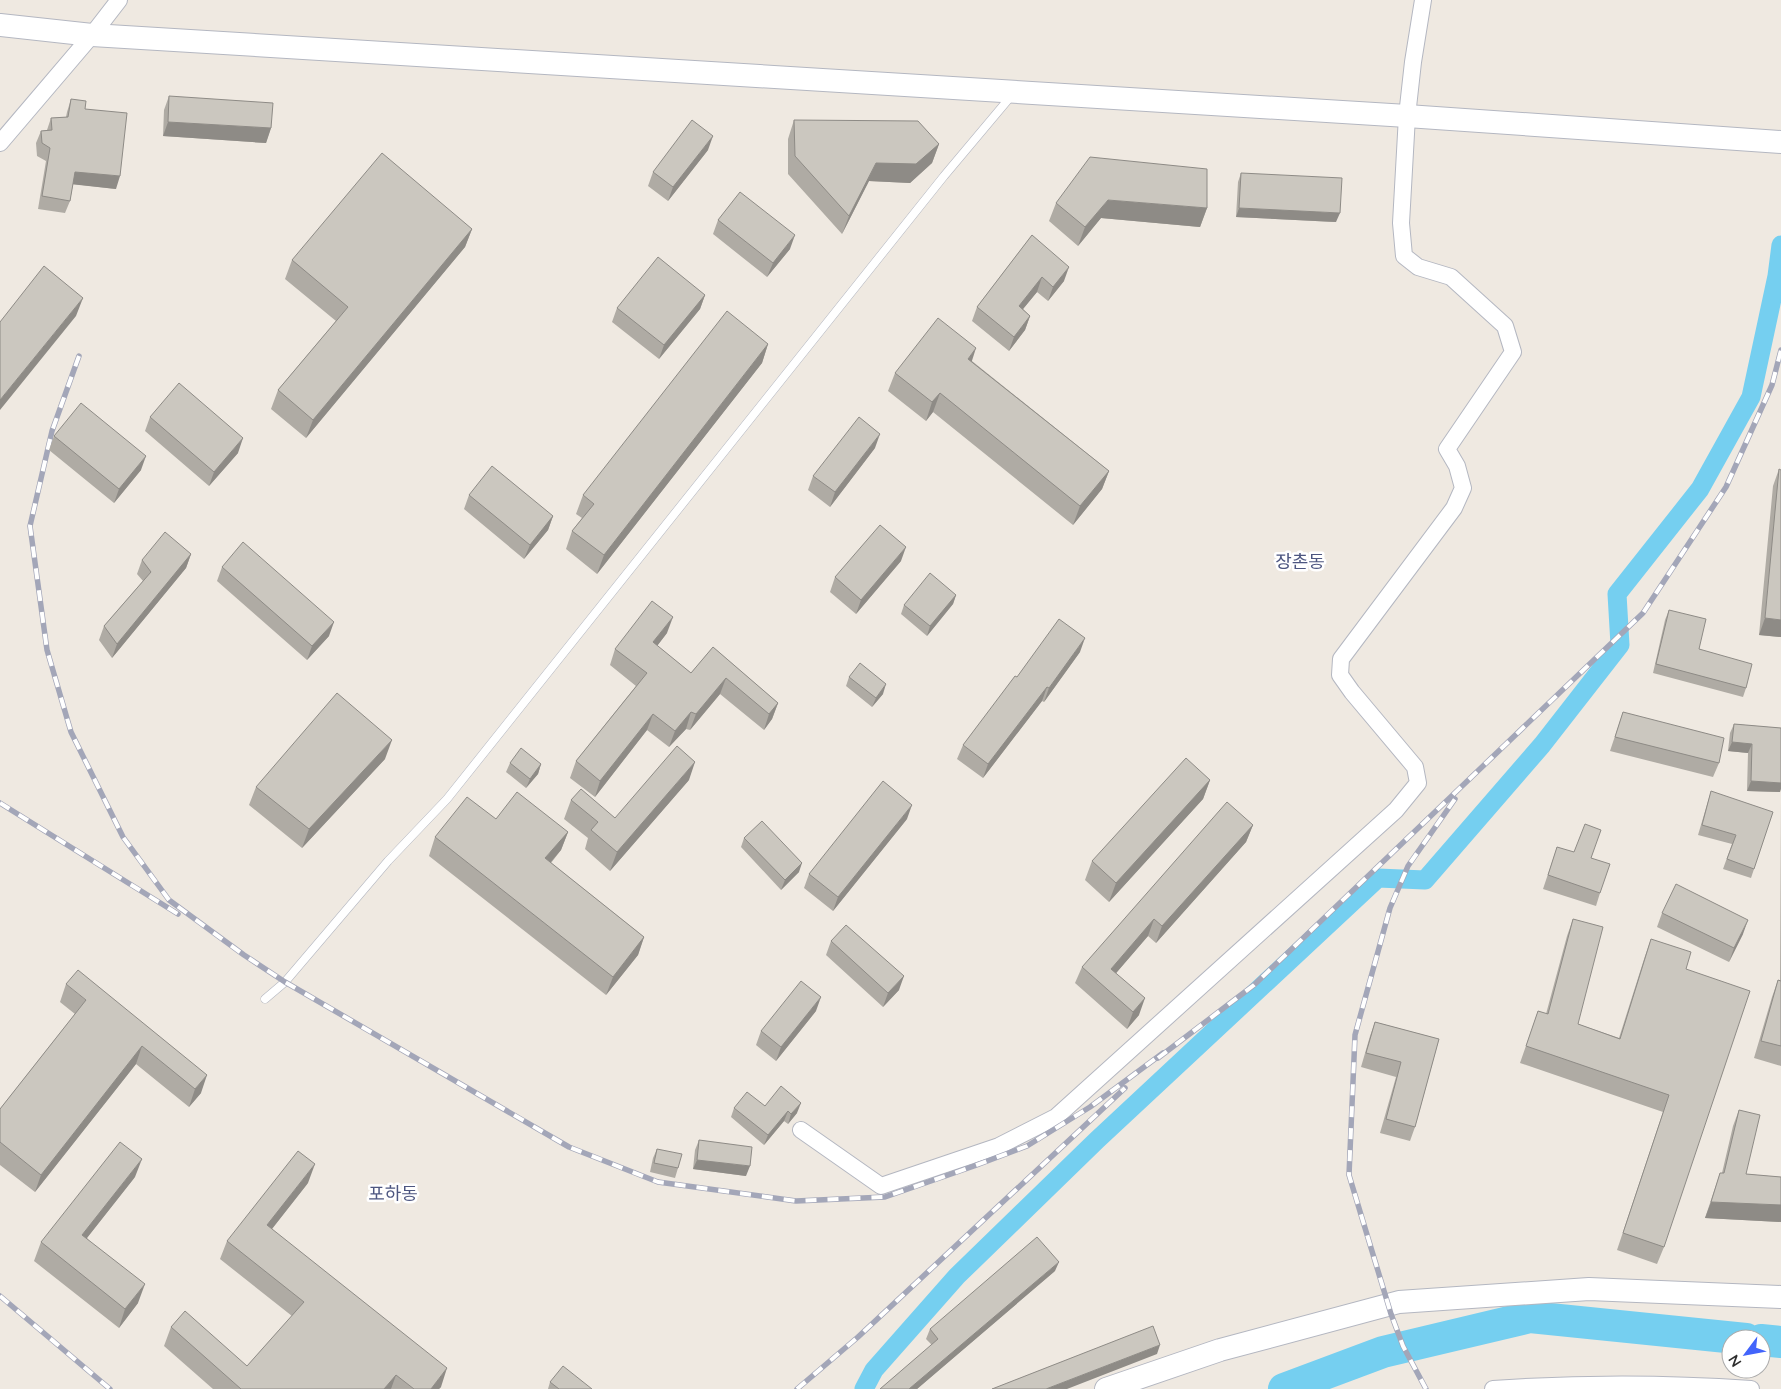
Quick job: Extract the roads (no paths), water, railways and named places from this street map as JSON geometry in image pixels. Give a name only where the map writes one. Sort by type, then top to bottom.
[{"type":"street","points":[[0,143],[92,36],[119,0]]},
{"type":"street","points":[[801,1130],[881,1186],[999,1146],[1056,1117],[1396,810],[1418,783],[1415,767],[1340,675],[1341,659],[1454,508],[1463,488],[1457,466],[1447,449],[1513,352],[1505,326],[1451,277],[1418,267],[1404,256],[1401,223],[1407,116],[1413,62],[1424,0]]},
{"type":"street","points":[[0,25],[92,36],[1015,91],[1781,142]]},
{"type":"street","points":[[1106,1389],[1220,1350],[1399,1302],[1589,1289],[1781,1297]]},
{"type":"street","points":[[1493,1389],[1602,1384],[1687,1385],[1751,1389]]},
{"type":"lane","points":[[265,999],[285,982],[388,861],[447,799],[932,192],[1015,91]]},
{"type":"waterway","points":[[864,1389],[874,1370],[957,1276],[1097,1140],[1378,878],[1425,880],[1542,745],[1620,645],[1617,594],[1700,489],[1751,397],[1777,276],[1781,245]]},
{"type":"waterway","points":[[1284,1389],[1383,1352],[1530,1317],[1721,1336]]},
{"type":"waterway","points":[[1771,1341],[1781,1342]]},
{"type":"railway","points":[[1158,1058],[1254,985],[1643,613],[1726,487],[1772,385],[1781,350]]},
{"type":"railway","points":[[79,356],[52,431],[30,526],[47,650],[71,732],[123,837],[169,900],[244,955],[285,982],[569,1147],[658,1182],[796,1201],[885,1197],[1027,1146],[1090,1107],[1163,1053]]},
{"type":"railway","points":[[1426,1389],[1403,1346],[1391,1314],[1349,1175],[1355,1035],[1390,908],[1408,866],[1455,799]]},
{"type":"railway","points":[[0,803],[178,914]]},
{"type":"railway","points":[[797,1389],[858,1337],[1125,1088]]},
{"type":"railway","points":[[0,1296],[110,1389]]},
{"type":"district","name":"장촌동","points":[[1300,562]]},
{"type":"district","name":"포하동","points":[[393,1194]]}]
